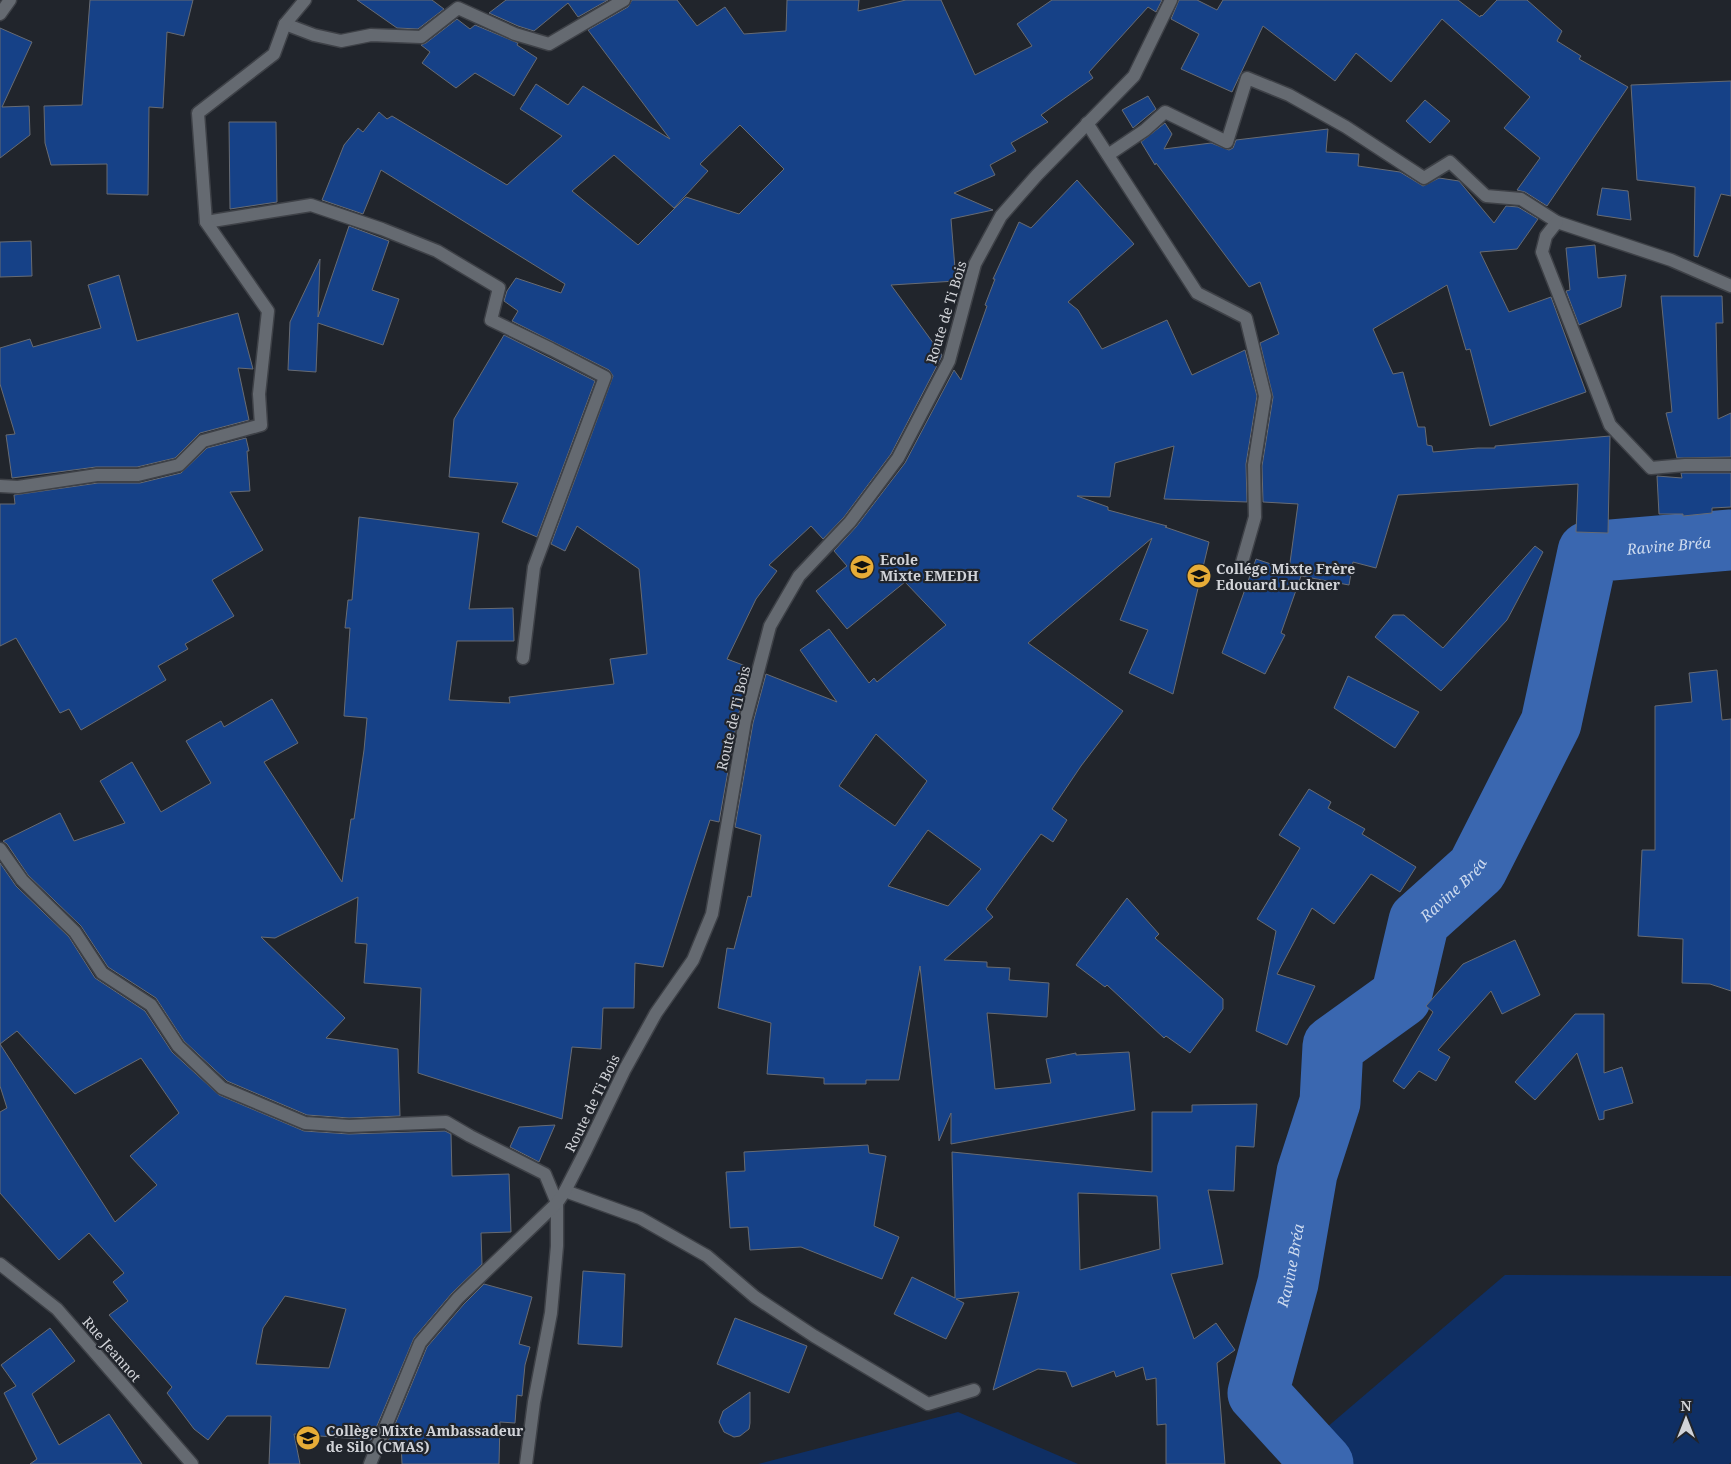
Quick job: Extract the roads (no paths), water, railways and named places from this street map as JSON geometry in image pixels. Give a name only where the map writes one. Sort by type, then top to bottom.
[{"type":"street","points":[[0,14],[10,0]]},
{"type":"street","points":[[0,486],[18,487],[97,475],[138,475],[179,466],[203,441],[261,424],[259,394],[268,311],[206,222],[198,113],[274,54],[285,24],[305,0]]},
{"type":"street","points":[[285,24],[314,35],[341,41],[371,35],[421,36],[458,8],[515,34],[549,44],[624,0]]},
{"type":"street","name":"Route de Ti Bois","points":[[370,1464],[420,1343],[458,1298],[556,1203],[565,1191],[625,1069],[656,1013],[693,960],[712,914],[745,721],[770,626],[798,576],[850,522],[898,458],[949,361],[975,264],[1001,216],[1037,175],[1134,76],[1171,0]]},
{"type":"street","points":[[1108,155],[1145,130],[1165,112],[1227,142],[1247,78],[1289,95],[1346,127],[1424,178],[1450,162],[1486,196],[1521,199],[1557,222],[1671,260],[1731,286]]},
{"type":"street","points":[[1087,123],[1197,293],[1246,318],[1265,396],[1254,466],[1255,517],[1241,566]]},
{"type":"street","points":[[206,222],[311,206],[382,229],[437,251],[499,288],[491,320],[605,377],[534,567],[523,658]]},
{"type":"street","points":[[1557,222],[1546,236],[1542,252],[1610,424],[1651,468],[1685,465],[1731,465]]},
{"type":"street","points":[[0,849],[22,880],[75,932],[102,973],[151,1005],[178,1046],[222,1088],[305,1122],[349,1126],[446,1122],[545,1174],[556,1203],[557,1246],[550,1313],[534,1402],[526,1464]]},
{"type":"street","points":[[565,1191],[640,1218],[707,1256],[755,1297],[814,1336],[928,1404],[974,1390]]},
{"type":"street","name":"Rue Jeannot","points":[[0,1264],[57,1308],[192,1464]]},
{"type":"waterway","name":"Ravine Bréa","points":[[1323,1464],[1258,1393],[1288,1283],[1307,1173],[1330,1102],[1333,1046],[1401,997],[1419,921],[1477,869],[1551,723],[1588,552],[1731,540]]},
{"type":"place","name":"Ecole Mixte EMEDH","points":[[862,567]]},
{"type":"place","name":"Collége Mixte Frère Edouard Luckner","points":[[1199,576]]},
{"type":"place","name":"Collège Mixte Ambassadeur de Silo (CMAS)","points":[[308,1438]]}]
